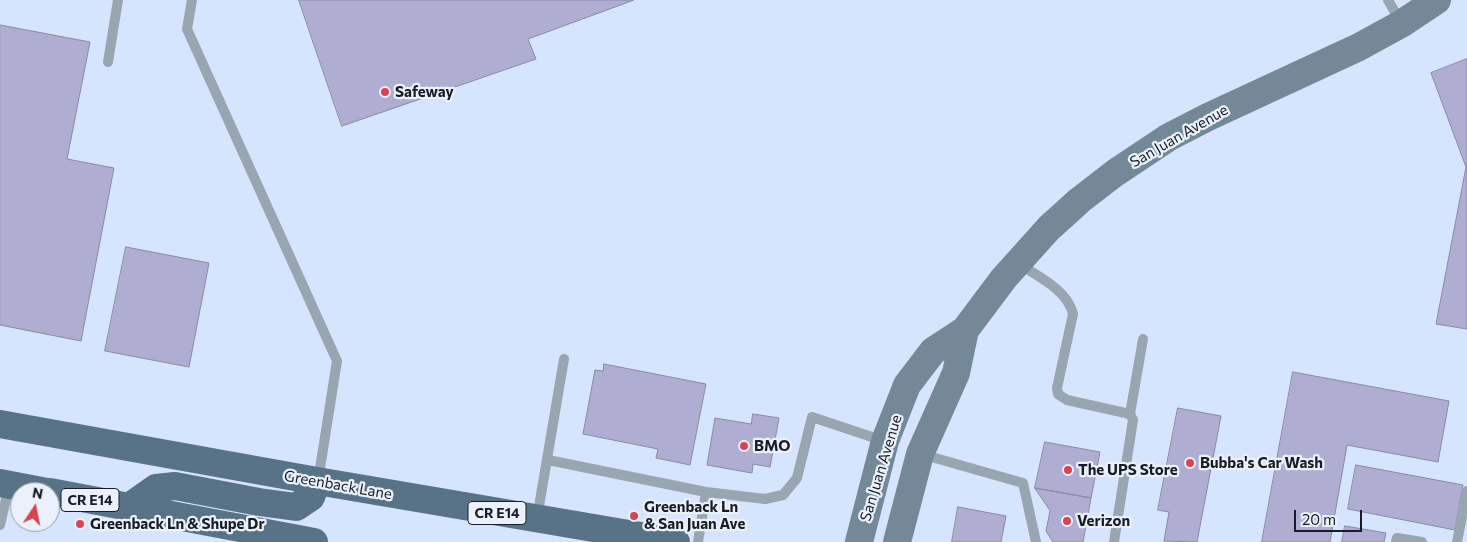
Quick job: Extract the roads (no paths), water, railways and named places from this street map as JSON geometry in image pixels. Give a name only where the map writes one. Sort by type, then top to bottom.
[{"type":"main road","name":"San Juan Avenue","points":[[859,542],[885,441],[907,385],[932,351],[965,330],[1004,278],[1049,228],[1080,200],[1115,173],[1169,137],[1208,116],[1359,47],[1401,24],[1437,0]]},
{"type":"main road","name":"San Juan Avenue","points":[[897,542],[920,454],[956,373],[965,330]]},
{"type":"main road","name":"Greenback Lane","points":[[0,424],[317,482],[676,542]]},
{"type":"main road","points":[[129,507],[156,488],[175,486],[296,507],[310,497],[317,482]]},
{"type":"main road","name":"CR E14","points":[[60,494],[314,542]]},
{"type":"lane","points":[[108,62],[118,0]]},
{"type":"lane","points":[[192,0],[188,29],[337,361],[317,482]]},
{"type":"lane","points":[[1388,0],[1401,24]]},
{"type":"lane","points":[[1017,263],[1064,294],[1070,304],[1073,314],[1057,388],[1058,394],[1074,402],[1130,414]]},
{"type":"lane","points":[[1114,542],[1133,426],[1130,414],[1143,339]]},
{"type":"lane","points":[[537,520],[564,359]]},
{"type":"lane","points":[[548,460],[706,492],[765,499],[783,495],[797,478],[812,418],[885,441]]},
{"type":"lane","points":[[920,454],[1023,483],[1036,542]]},
{"type":"lane","points":[[0,525],[5,484]]},
{"type":"lane","points":[[1458,542],[1467,491]]},
{"type":"lane","points":[[698,542],[706,492]]},
{"type":"lane","points":[[1396,542],[1397,538],[1422,542]]},
{"type":"place","name":"Safeway","points":[[385,92]]},
{"type":"place","name":"BMO","points":[[744,446]]},
{"type":"place","name":"Bubba's Car Wash","points":[[1190,463]]},
{"type":"place","name":"The UPS Store","points":[[1068,470]]},
{"type":"place","name":"Greenback Ln & San Juan Ave","points":[[634,516]]},
{"type":"place","name":"Verizon","points":[[1067,521]]},
{"type":"place","name":"Greenback Ln & Shupe Dr","points":[[80,524]]}]
